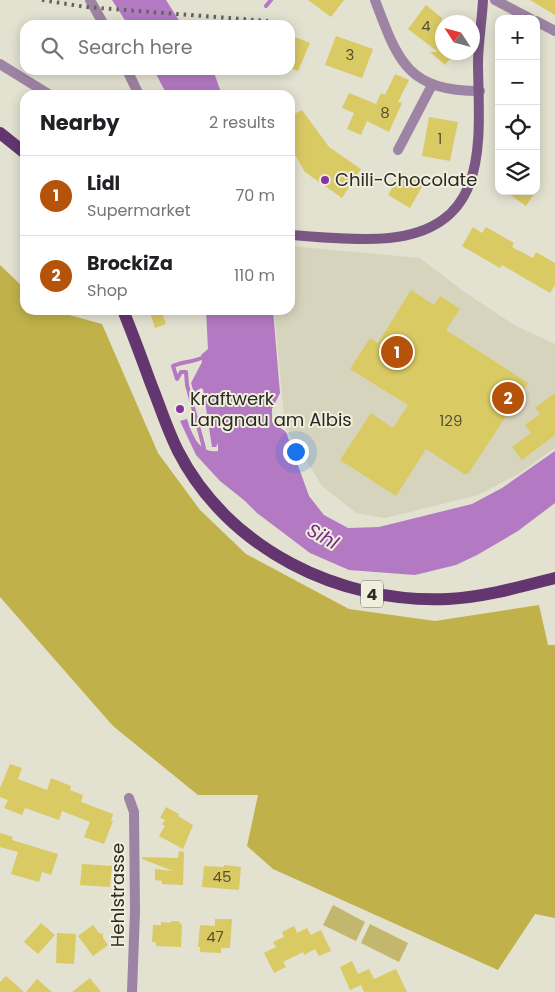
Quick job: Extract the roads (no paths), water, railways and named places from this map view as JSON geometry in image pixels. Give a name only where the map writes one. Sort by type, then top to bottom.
[{"type":"main road","points":[[295,235],[389,238],[432,227],[447,218],[458,205],[468,189],[475,172],[478,153],[480,91],[478,63],[483,0]]},
{"type":"main road","points":[[0,133],[20,149]]},
{"type":"main road","name":"4","points":[[125,315],[171,436],[186,465],[212,500],[234,523],[279,557],[308,573],[341,586],[374,594],[409,599],[446,599],[474,596],[555,578]]},
{"type":"street","points":[[90,0],[101,20]]},
{"type":"street","points":[[376,0],[391,41],[405,65],[415,74],[432,85],[459,91],[480,91]]},
{"type":"street","points":[[495,0],[523,15]]},
{"type":"street","points":[[540,23],[555,31]]},
{"type":"street","points":[[0,64],[42,90]]},
{"type":"street","points":[[129,75],[137,90]]},
{"type":"street","points":[[398,150],[432,85]]},
{"type":"street","name":"Hehlstrasse","points":[[129,798],[134,812],[135,911],[132,992]]},
{"type":"water","points":[[112,0],[166,0],[179,20],[125,20]]},
{"type":"water","points":[[157,75],[215,75],[220,90],[164,90]]},
{"type":"water","name":"Sihl","points":[[206,315],[273,315],[280,393],[272,409],[272,422],[286,432],[309,496],[324,515],[348,528],[379,527],[472,504],[502,488],[555,451],[555,503],[518,531],[477,555],[456,565],[415,575],[349,570],[310,553],[257,513],[220,481],[196,455],[180,421],[187,419],[194,437],[201,446],[211,451],[218,451],[218,443],[216,447],[212,447],[203,389],[201,388],[194,393],[191,383],[202,362],[201,355],[208,349]]},
{"type":"waterway","points":[[266,6],[271,0]]},
{"type":"waterway","points":[[204,357],[173,366],[177,379],[181,372],[186,372],[187,385],[204,448]]},
{"type":"railway","points":[[42,0],[86,7],[255,20]]},
{"type":"place","name":"Chili-Chocolate","points":[[325,180]]},
{"type":"place","name":"Lidl","points":[[397,352]]},
{"type":"place","name":"BrockiZa","points":[[508,398]]},
{"type":"place","name":"Kraftwerk Langnau am Albis","points":[[180,409]]}]
